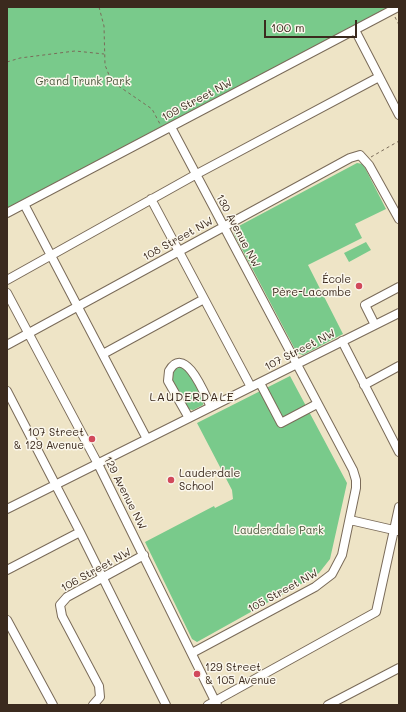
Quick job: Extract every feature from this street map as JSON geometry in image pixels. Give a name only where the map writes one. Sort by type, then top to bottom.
[{"type":"street","name":"109 Street NW","points":[[7,213],[398,7]]},
{"type":"street","points":[[355,30],[399,115]]},
{"type":"street","points":[[7,280],[151,199],[379,77]]},
{"type":"street","name":"130 Avenue NW","points":[[171,127],[195,175],[355,475],[356,488],[350,520]]},
{"type":"street","name":"108 Street NW","points":[[7,345],[78,308],[180,250],[350,158],[360,154],[366,161]]},
{"type":"street","points":[[366,161],[399,219]]},
{"type":"street","points":[[151,199],[180,250],[204,299],[251,387]]},
{"type":"street","points":[[24,204],[147,439]]},
{"type":"street","points":[[376,325],[365,305],[399,287]]},
{"type":"street","name":"129 Avenue NW","points":[[7,293],[98,464],[144,555],[192,653],[214,704]]},
{"type":"street","points":[[103,354],[204,299]]},
{"type":"street","name":"107 Street NW","points":[[8,507],[98,464],[399,313]]},
{"type":"street","points":[[342,342],[399,452]]},
{"type":"street","points":[[189,418],[168,378],[170,369],[175,365],[184,364],[191,369],[211,407]]},
{"type":"street","points":[[364,385],[399,366]]},
{"type":"street","points":[[260,383],[281,423],[317,404]]},
{"type":"street","points":[[7,391],[10,405],[56,484],[166,705]]},
{"type":"street","points":[[214,704],[376,612],[397,531],[399,507]]},
{"type":"street","points":[[350,520],[397,531]]},
{"type":"street","name":"105 Street NW","points":[[192,653],[315,587],[326,579],[339,562],[350,520]]},
{"type":"street","points":[[7,570],[80,532]]},
{"type":"street","name":"106 Street NW","points":[[93,705],[100,697],[99,686],[62,616],[60,605],[67,597],[144,555]]},
{"type":"street","points":[[7,620],[53,705]]},
{"type":"street","points":[[328,705],[399,668]]},
{"type":"path","points":[[99,7],[105,31],[105,65],[112,80],[152,109],[162,127]]},
{"type":"path","points":[[7,62],[20,58],[75,51],[105,54]]},
{"type":"path","points":[[366,161],[399,141]]},
{"type":"green space","name":"Grand Trunk Park","points":[[7,7],[387,7],[387,8],[7,208]]},
{"type":"green space","points":[[357,163],[363,164],[386,209],[355,224],[362,238],[308,265],[343,334],[303,355],[297,353],[234,234],[237,227]]},
{"type":"green space","points":[[366,242],[371,250],[349,262],[344,253]]},
{"type":"green space","points":[[181,366],[188,369],[204,401],[203,405],[193,410],[188,409],[171,379],[170,374],[176,368]]},
{"type":"green space","name":"Lauderdale Park","points":[[290,376],[347,483],[330,559],[319,573],[310,579],[197,642],[192,639],[145,542],[214,506],[215,508],[233,499],[232,490],[197,423]]},
{"type":"place","name":"École Père-Lacombe","points":[[359,286]]},
{"type":"place","name":"107 Street & 129 Avenue","points":[[92,439]]},
{"type":"place","name":"Lauderdale School","points":[[171,480]]},
{"type":"place","name":"129 Street & 105 Avenue","points":[[197,674]]},
{"type":"district","name":"LAUDERDALE","points":[[192,397]]}]
